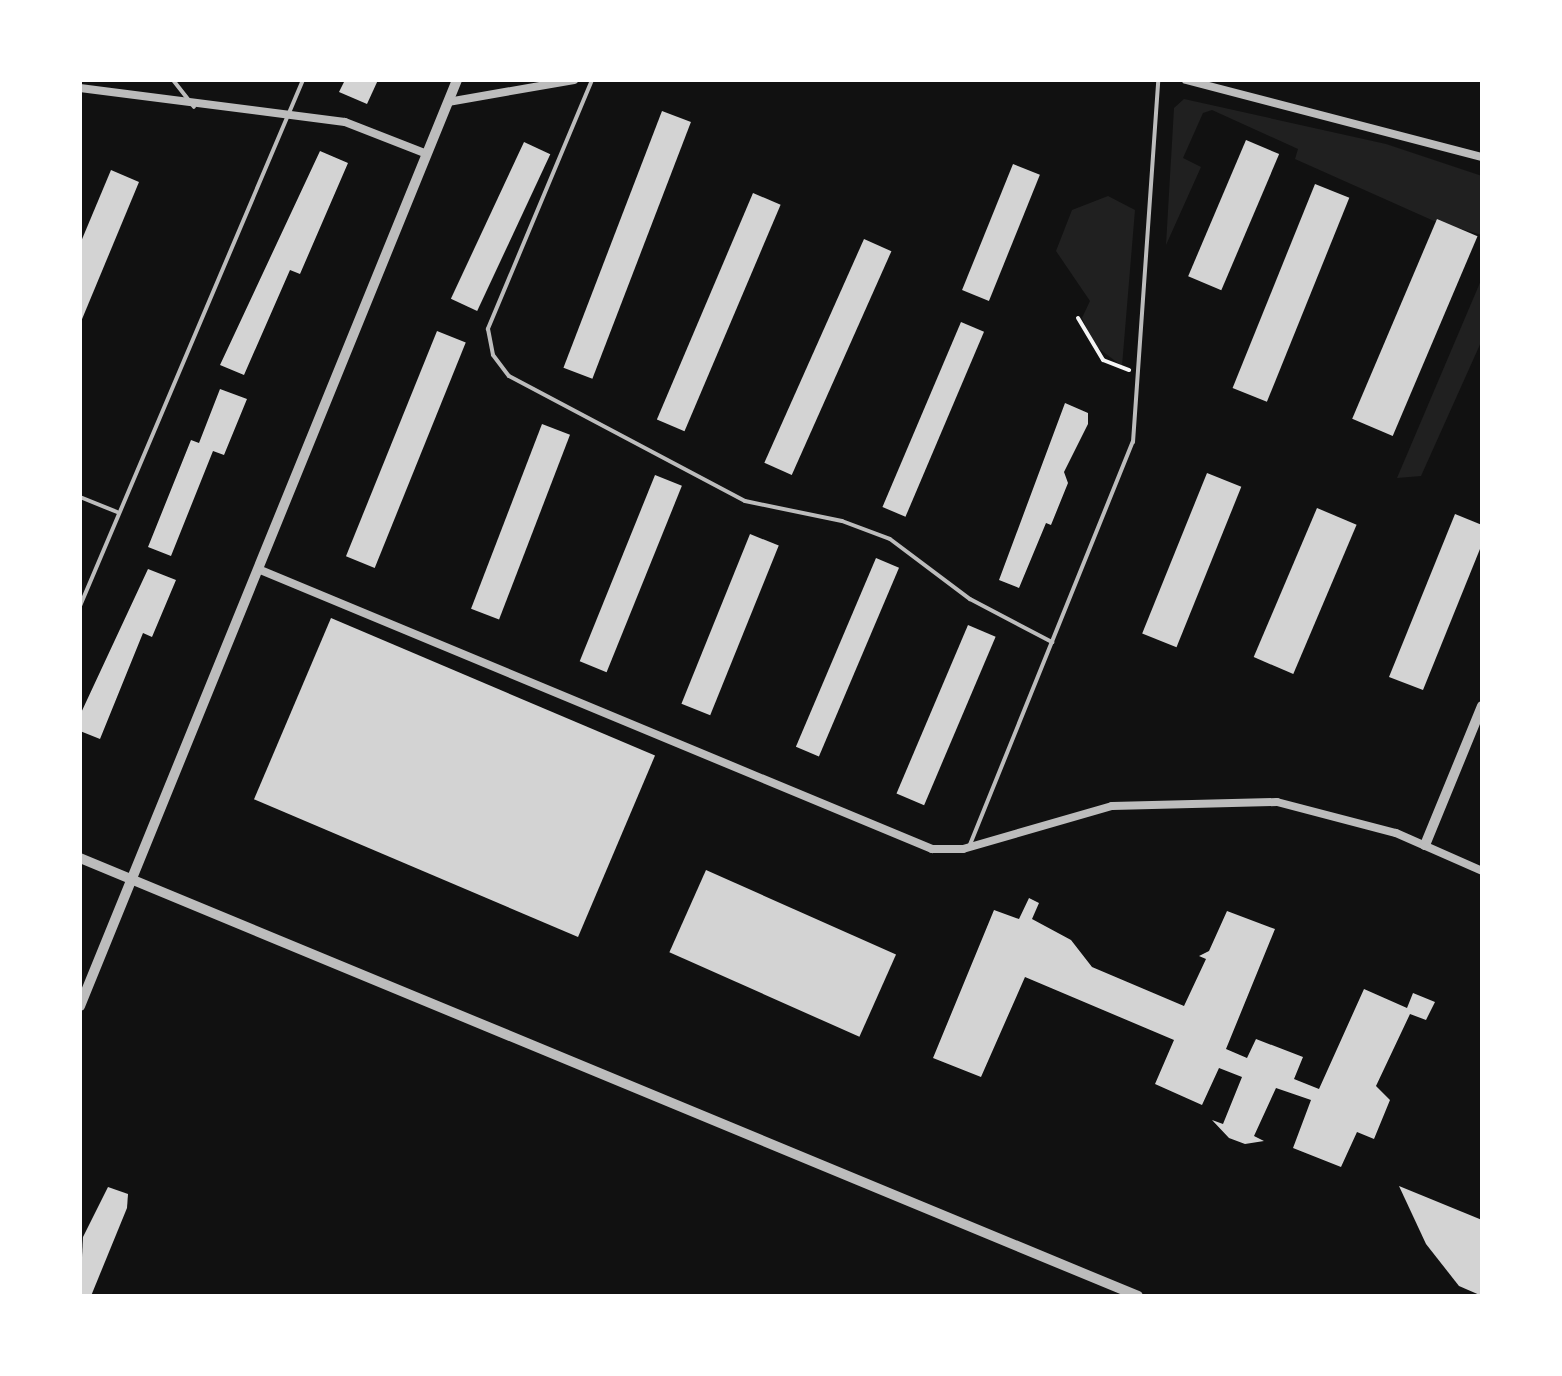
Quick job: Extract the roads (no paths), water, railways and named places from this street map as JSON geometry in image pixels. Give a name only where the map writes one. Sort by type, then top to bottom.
[{"type":"street","points":[[80,1006],[457,80]]},
{"type":"street","points":[[448,102],[574,80]]},
{"type":"street","points":[[1186,80],[1482,156]]},
{"type":"street","points":[[80,88],[194,107],[346,122],[427,154]]},
{"type":"street","points":[[258,570],[932,849],[969,848],[1112,806],[1186,800],[1276,802],[1338,814],[1482,870]]},
{"type":"street","points":[[1425,845],[1482,706]]},
{"type":"street","points":[[80,858],[1138,1296]]},
{"type":"lane","points":[[173,80],[194,107]]},
{"type":"lane","points":[[80,606],[303,80]]},
{"type":"lane","points":[[592,80],[488,329],[493,355],[509,376],[745,502],[842,521],[890,539],[970,599],[1052,642]]},
{"type":"lane","points":[[969,848],[1134,442],[1158,80]]},
{"type":"lane","points":[[80,497],[120,512]]}]
